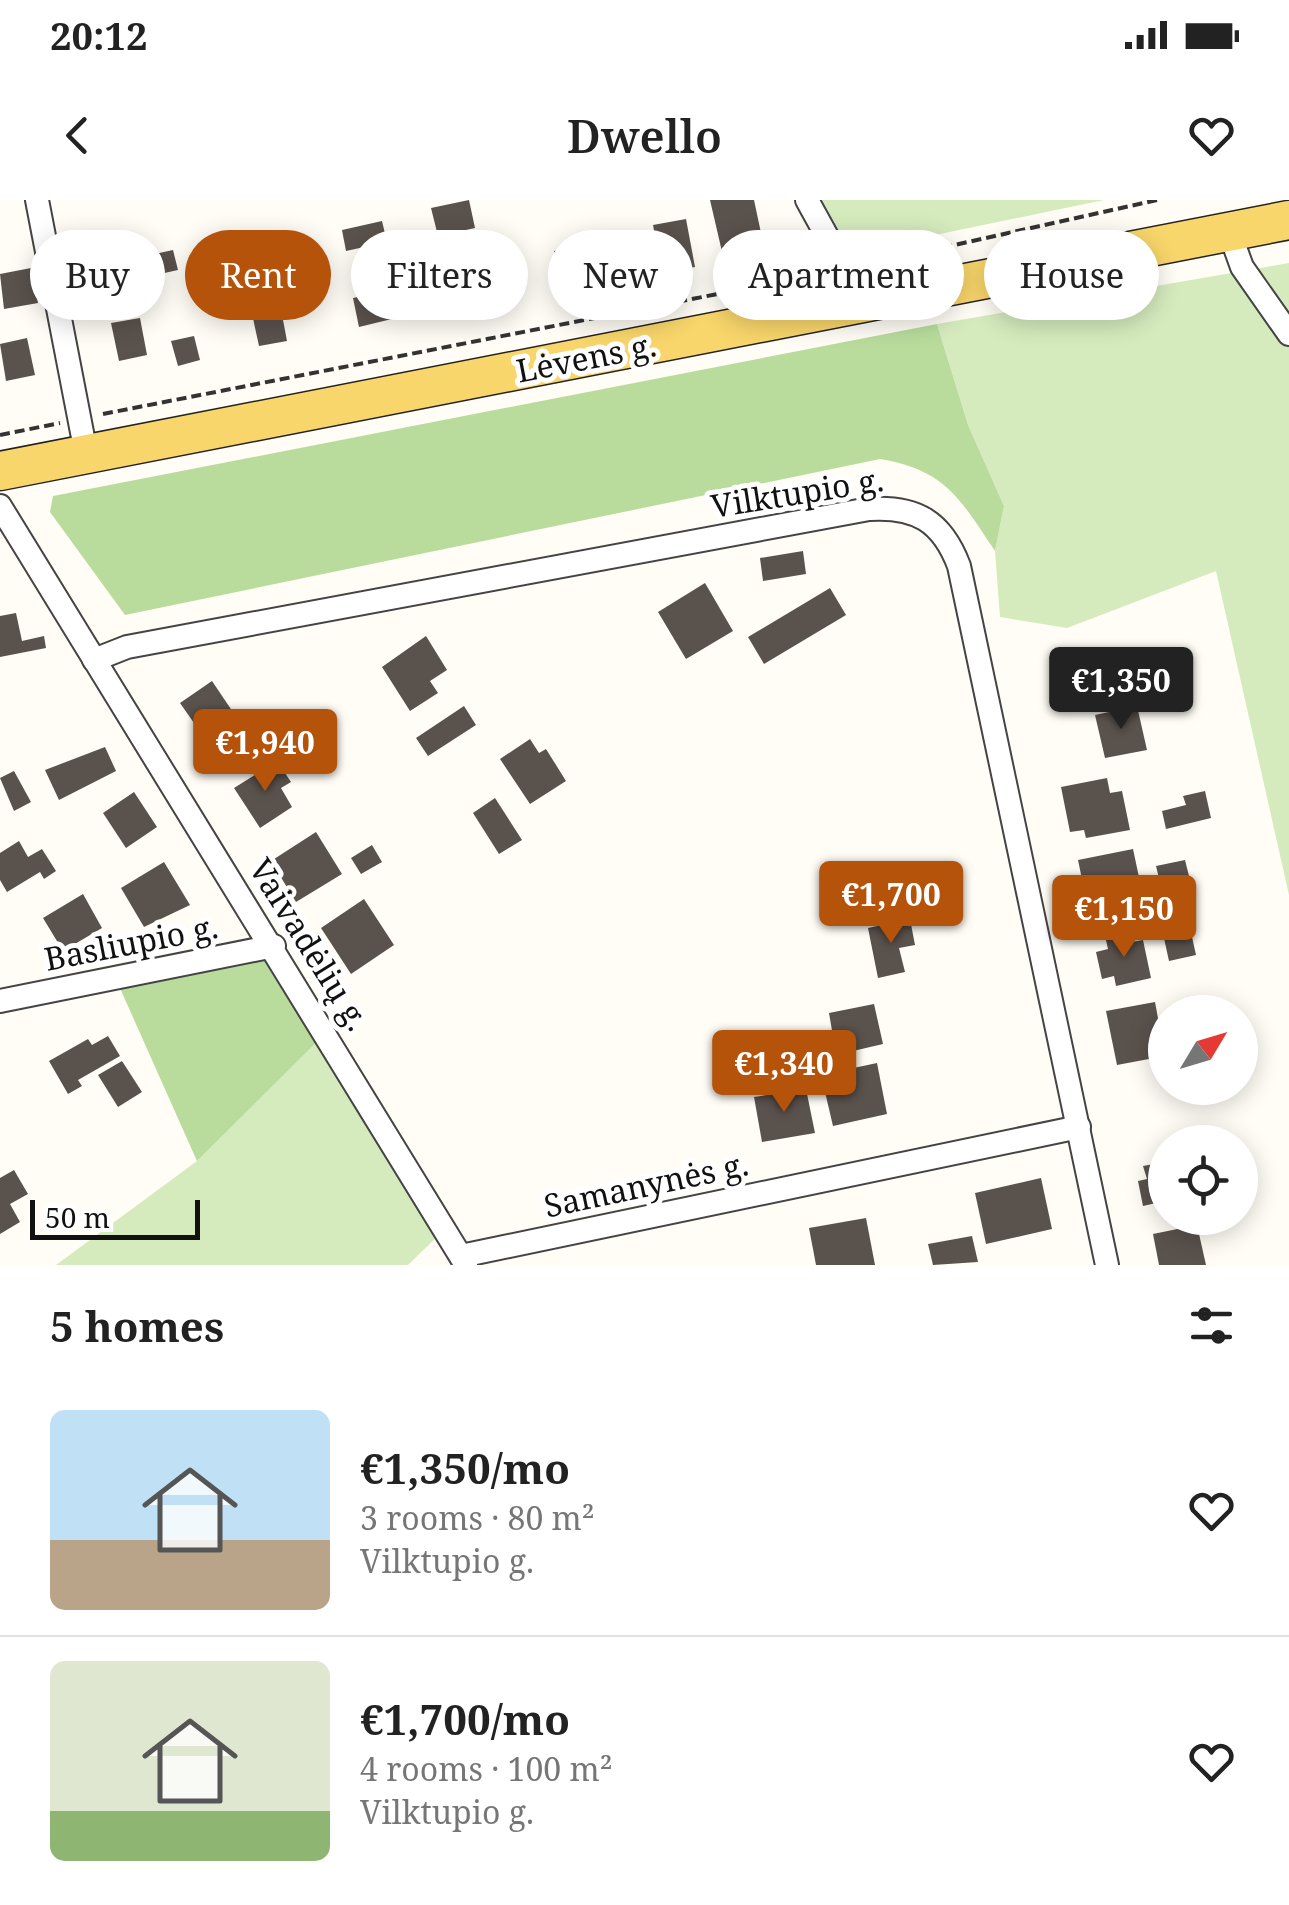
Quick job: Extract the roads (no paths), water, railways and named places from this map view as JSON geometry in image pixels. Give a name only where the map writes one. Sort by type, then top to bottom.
[{"type":"main road","name":"Lėvens g.","points":[[964,270],[1289,220]]},
{"type":"main road","name":"Lėvens g.","points":[[0,470],[83,436],[713,314]]},
{"type":"street","points":[[37,200],[83,436]]},
{"type":"street","points":[[807,200],[822,230]]},
{"type":"street","points":[[1229,232],[1242,268],[1289,334]]},
{"type":"street","name":"Vaivadėlių g.","points":[[0,506],[274,946],[463,1260]]},
{"type":"street","name":"Vilktupio g.","points":[[94,660],[128,647],[869,509],[896,507],[919,512],[938,526],[959,566],[1107,1265]]},
{"type":"street","name":"Basliupio g.","points":[[0,1001],[274,946]]},
{"type":"street","name":"Samanynės g.","points":[[463,1260],[1079,1128]]}]
